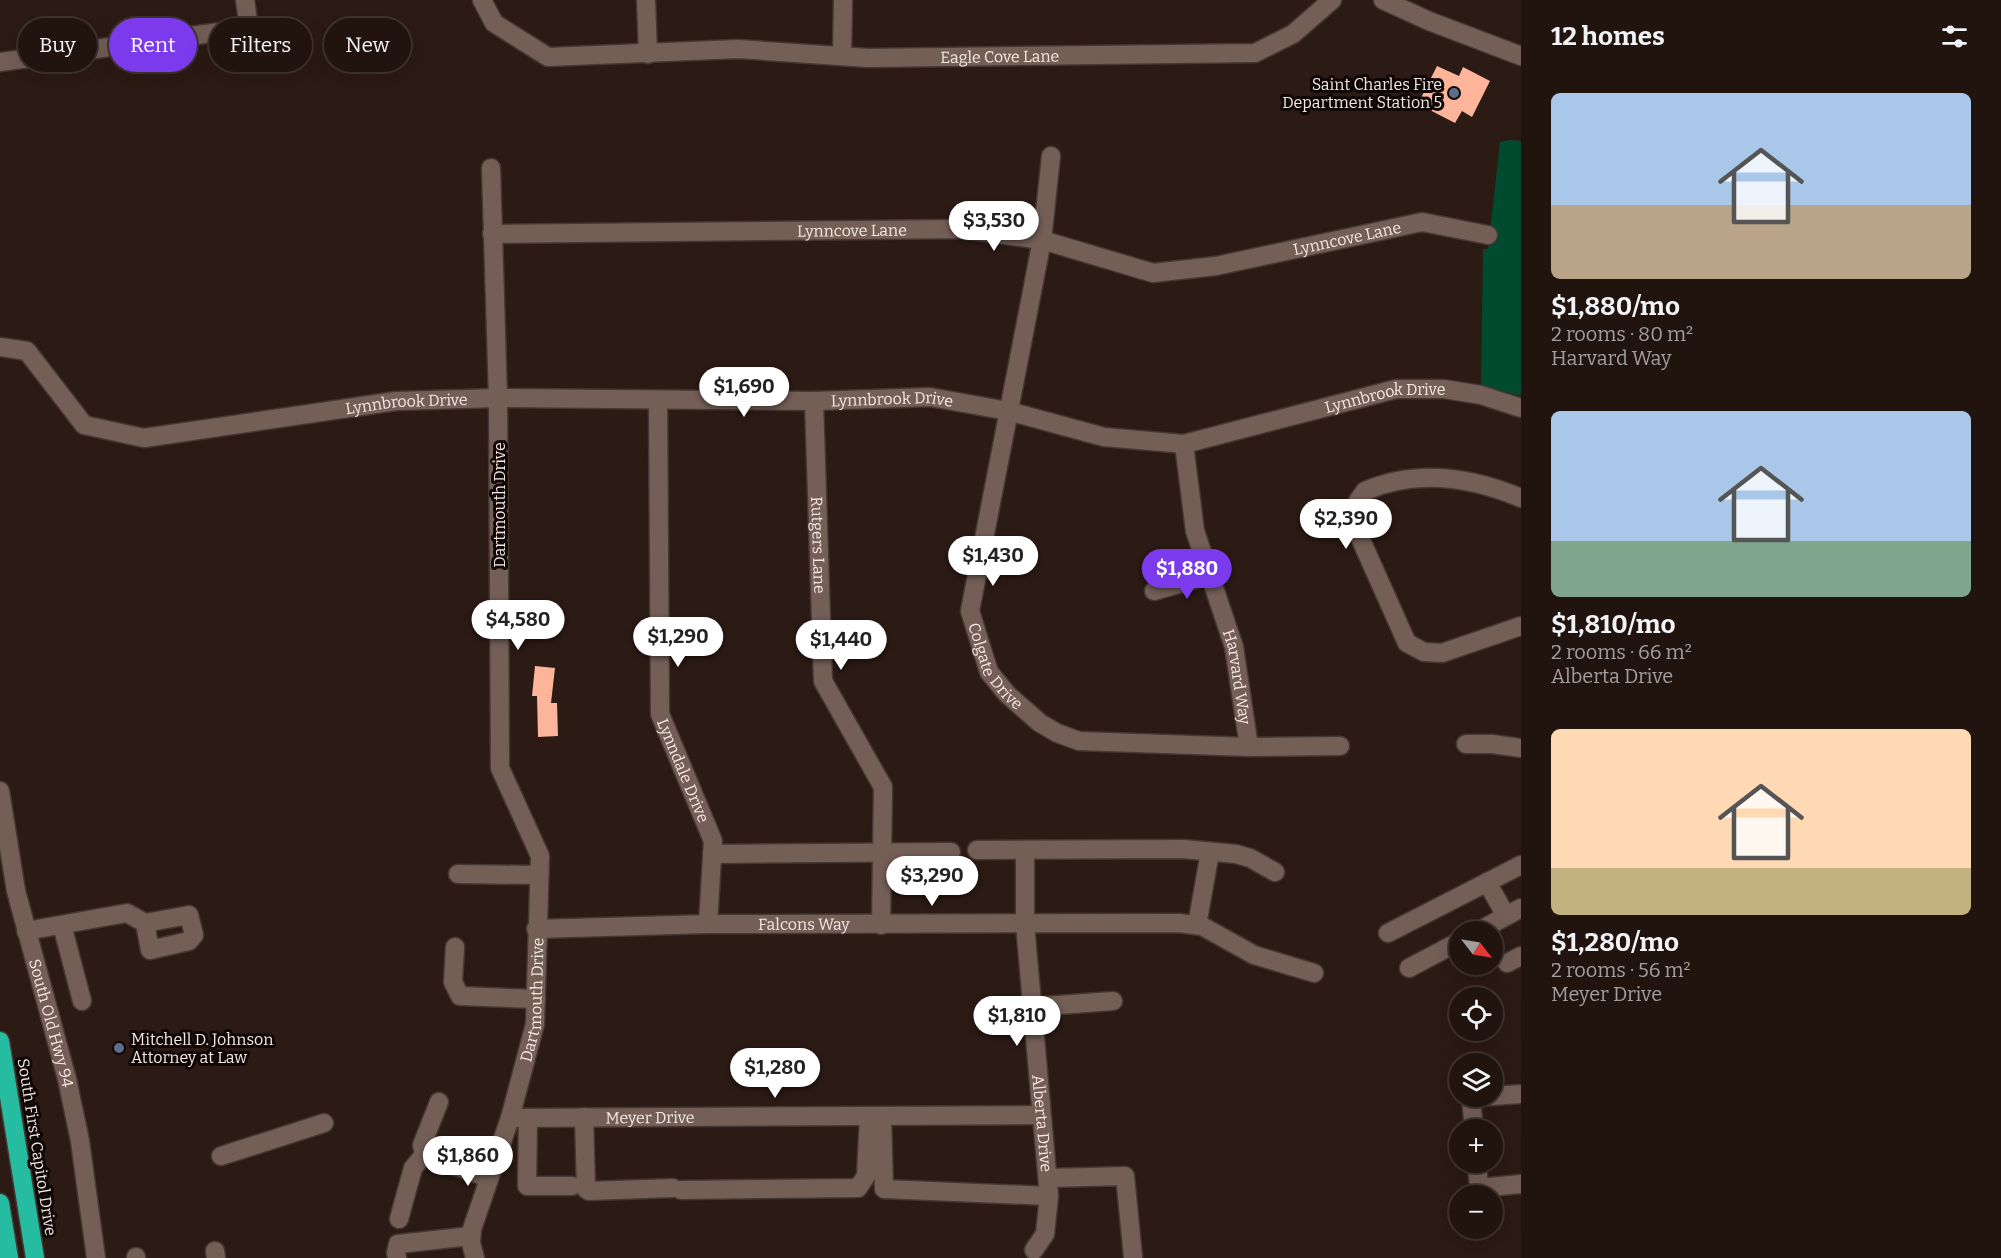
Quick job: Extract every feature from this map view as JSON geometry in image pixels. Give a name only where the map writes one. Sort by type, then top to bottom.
[{"type":"highway","name":"South First Capitol Drive","points":[[0,1041],[35,1258]]},
{"type":"highway","points":[[0,1203],[9,1258]]},
{"type":"street","points":[[0,62],[249,28],[245,0]]},
{"type":"street","name":"Eagle Cove Lane","points":[[482,0],[494,23],[548,57],[738,49],[842,56],[1255,53],[1293,34],[1332,0]]},
{"type":"street","points":[[646,0],[648,54]]},
{"type":"street","points":[[842,56],[843,0]]},
{"type":"street","points":[[1383,0],[1429,21],[1521,56]]},
{"type":"street","name":"Colgate Drive","points":[[1051,156],[1042,240],[970,612],[989,672],[1007,694],[1040,723],[1057,733],[1079,741],[1249,747],[1340,746]]},
{"type":"street","name":"Dartmouth Drive","points":[[491,168],[498,398],[500,768],[540,856],[536,929],[536,1024],[519,1118]]},
{"type":"street","name":"Lynncove Lane","points":[[492,234],[960,228],[1042,240],[1153,273],[1216,267],[1422,222],[1488,235]]},
{"type":"street","name":"Lynnbrook Drive","points":[[0,347],[27,351],[84,425],[144,438],[396,401],[498,398],[814,401],[930,397],[1008,411],[1104,437],[1184,444],[1395,389],[1444,389],[1482,395],[1521,408]]},
{"type":"street","name":"Lynndale Drive","points":[[658,400],[660,714],[713,841],[708,924]]},
{"type":"street","name":"Rutgers Lane","points":[[814,401],[823,681],[883,788],[881,925]]},
{"type":"street","name":"Harvard Way","points":[[1184,444],[1195,531],[1234,647],[1249,747]]},
{"type":"street","points":[[1521,498],[1453,477],[1405,480],[1365,490],[1358,501],[1357,521],[1361,540],[1407,643],[1424,652],[1442,653],[1521,626]]},
{"type":"street","points":[[1154,591],[1210,574]]},
{"type":"street","points":[[1466,744],[1492,744],[1521,748]]},
{"type":"street","name":"South Old Hwy 94","points":[[0,791],[16,891],[67,1079],[80,1141],[96,1258]]},
{"type":"street","points":[[977,850],[1210,852],[1250,858],[1275,872]]},
{"type":"street","name":"Alberta Drive","points":[[1024,850],[1025,924],[1049,1187],[1045,1234],[1034,1250]]},
{"type":"street","points":[[712,855],[951,852]]},
{"type":"street","points":[[1197,925],[1210,852]]},
{"type":"street","points":[[1388,933],[1521,865]]},
{"type":"street","points":[[458,874],[539,875]]},
{"type":"street","points":[[1487,882],[1514,912],[1497,921]]},
{"type":"street","points":[[26,931],[127,913],[145,923]]},
{"type":"street","name":"Falcons Way","points":[[536,929],[708,924],[1179,922],[1197,925],[1254,955],[1314,973]]},
{"type":"street","points":[[62,925],[82,1001]]},
{"type":"street","points":[[455,947],[453,982],[460,996],[536,999]]},
{"type":"street","points":[[1409,968],[1449,947]]},
{"type":"street","points":[[1032,1007],[1113,1001]]},
{"type":"street","points":[[1503,1095],[1521,1094]]},
{"type":"street","points":[[424,1155],[422,1145],[439,1102]]},
{"type":"street","name":"Meyer Drive","points":[[519,1118],[1041,1115]]},
{"type":"street","points":[[584,1117],[589,1191],[858,1188],[866,1176],[876,1117]]},
{"type":"street","points":[[876,1117],[884,1189],[1049,1187],[1125,1176],[1133,1257]]},
{"type":"street","points":[[475,1258],[471,1236],[489,1178],[519,1118]]},
{"type":"street","points":[[519,1118],[527,1186],[572,1186]]},
{"type":"street","points":[[221,1156],[324,1123]]},
{"type":"street","points":[[424,1155],[489,1178]]},
{"type":"street","points":[[399,1219],[413,1168],[424,1155]]},
{"type":"street","points":[[1478,1173],[1479,1188],[1521,1184]]},
{"type":"street","points":[[397,1258],[398,1244],[471,1236]]},
{"type":"green space","points":[[1521,141],[1521,396],[1481,386],[1483,249],[1488,249],[1500,142]]},
{"type":"building","name":"Saint Charles Fire Department Station 5","points":[[1437,66],[1459,76],[1463,67],[1490,81],[1472,117],[1462,111],[1455,123],[1418,104]]},
{"type":"building","points":[[535,666],[555,668],[551,703],[557,703],[558,736],[538,737],[537,696],[532,696]]},
{"type":"place","name":"Saint Charles Fire Department Station 5","points":[[1454,93]]},
{"type":"place","name":"Mitchell D. Johnson Attorney at Law","points":[[119,1048]]}]
